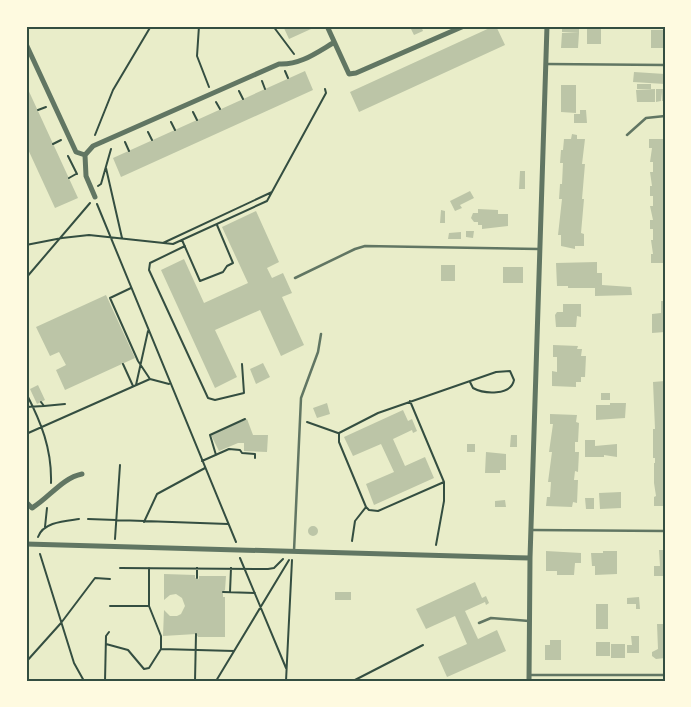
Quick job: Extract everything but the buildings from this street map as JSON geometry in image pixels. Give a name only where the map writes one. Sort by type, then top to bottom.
[{"type":"street","points":[[326,26],[349,74],[356,73],[464,26]]},
{"type":"street","points":[[529,678],[530,558],[547,26]]},
{"type":"street","points":[[95,198],[86,176],[85,155],[93,146],[279,64],[298,62],[333,42]]},
{"type":"street","points":[[26,44],[76,152],[85,155]]},
{"type":"street","points":[[26,502],[32,508],[51,496],[67,480],[82,474]]},
{"type":"street","points":[[26,544],[530,558]]},
{"type":"lane","points":[[546,64],[665,65]]},
{"type":"lane","points":[[627,135],[646,118],[665,116]]},
{"type":"lane","points":[[295,278],[361,247],[539,249]]},
{"type":"lane","points":[[294,551],[301,398],[318,352],[321,334]]},
{"type":"lane","points":[[531,530],[665,531]]},
{"type":"lane","points":[[480,623],[491,618],[530,621]]},
{"type":"lane","points":[[529,678],[665,675]]},
{"type":"path","points":[[93,146],[113,90],[151,26]]},
{"type":"path","points":[[199,26],[197,56],[211,94]]},
{"type":"path","points":[[273,26],[298,62]]},
{"type":"path","points":[[284,71],[288,78]]},
{"type":"path","points":[[262,81],[265,89]]},
{"type":"path","points":[[26,245],[90,235],[174,244],[267,201],[326,94],[325,88]]},
{"type":"path","points":[[239,91],[242,99]]},
{"type":"path","points":[[216,102],[220,109]]},
{"type":"path","points":[[38,110],[46,106]]},
{"type":"path","points":[[193,112],[197,120]]},
{"type":"path","points":[[171,122],[174,130]]},
{"type":"path","points":[[148,132],[152,140]]},
{"type":"path","points":[[53,144],[61,140]]},
{"type":"path","points":[[125,142],[129,151]]},
{"type":"path","points":[[111,149],[101,184],[96,188],[95,198],[109,237],[204,468],[236,542],[238,542]]},
{"type":"path","points":[[106,166],[122,238]]},
{"type":"path","points":[[69,178],[76,174]]},
{"type":"path","points":[[162,243],[272,192]]},
{"type":"path","points":[[26,278],[95,198]]},
{"type":"path","points":[[182,240],[200,281],[223,272],[226,266],[233,263],[217,224]]},
{"type":"path","points":[[184,246],[156,258],[150,263],[149,270],[208,398],[215,400],[244,393],[242,364]]},
{"type":"path","points":[[131,288],[110,298],[138,361],[141,362],[150,378],[170,385]]},
{"type":"path","points":[[134,386],[148,331]]},
{"type":"path","points":[[123,364],[134,386]]},
{"type":"path","points":[[300,422],[309,422],[339,433],[371,416],[410,401],[507,369],[514,380],[510,388],[506,390],[488,392],[473,388],[470,382]]},
{"type":"path","points":[[26,434],[150,378]]},
{"type":"path","points":[[26,393],[43,426],[50,456],[51,496]]},
{"type":"path","points":[[410,401],[444,482],[444,501],[436,544]]},
{"type":"path","points":[[41,402],[44,406]]},
{"type":"path","points":[[26,408],[65,404]]},
{"type":"path","points":[[216,455],[210,435],[245,419]]},
{"type":"path","points":[[339,433],[339,442],[366,507],[369,510],[378,511],[444,482]]},
{"type":"path","points":[[202,461],[229,449],[255,454],[255,458]]},
{"type":"path","points":[[114,546],[120,465]]},
{"type":"path","points":[[144,523],[157,494],[204,468]]},
{"type":"path","points":[[45,527],[46,500]]},
{"type":"path","points":[[352,541],[355,521],[366,507]]},
{"type":"path","points":[[38,539],[40,531],[45,527],[79,519]]},
{"type":"path","points":[[88,520],[228,524]]},
{"type":"path","points":[[39,550],[74,662],[84,681]]},
{"type":"path","points":[[238,554],[286,668]]},
{"type":"path","points":[[120,568],[272,569],[283,560]]},
{"type":"path","points":[[216,681],[288,560]]},
{"type":"path","points":[[286,681],[292,560]]},
{"type":"path","points":[[106,644],[128,650],[144,669],[149,668],[161,650],[161,636],[149,606],[149,568]]},
{"type":"path","points":[[197,568],[197,578]]},
{"type":"path","points":[[230,592],[231,568]]},
{"type":"path","points":[[26,662],[61,624],[96,578],[110,579]]},
{"type":"path","points":[[223,592],[255,592]]},
{"type":"path","points":[[110,606],[149,606]]},
{"type":"path","points":[[105,681],[106,644],[109,632]]},
{"type":"path","points":[[195,681],[196,634]]},
{"type":"path","points":[[353,681],[423,645]]},
{"type":"path","points":[[161,650],[234,650]]}]
